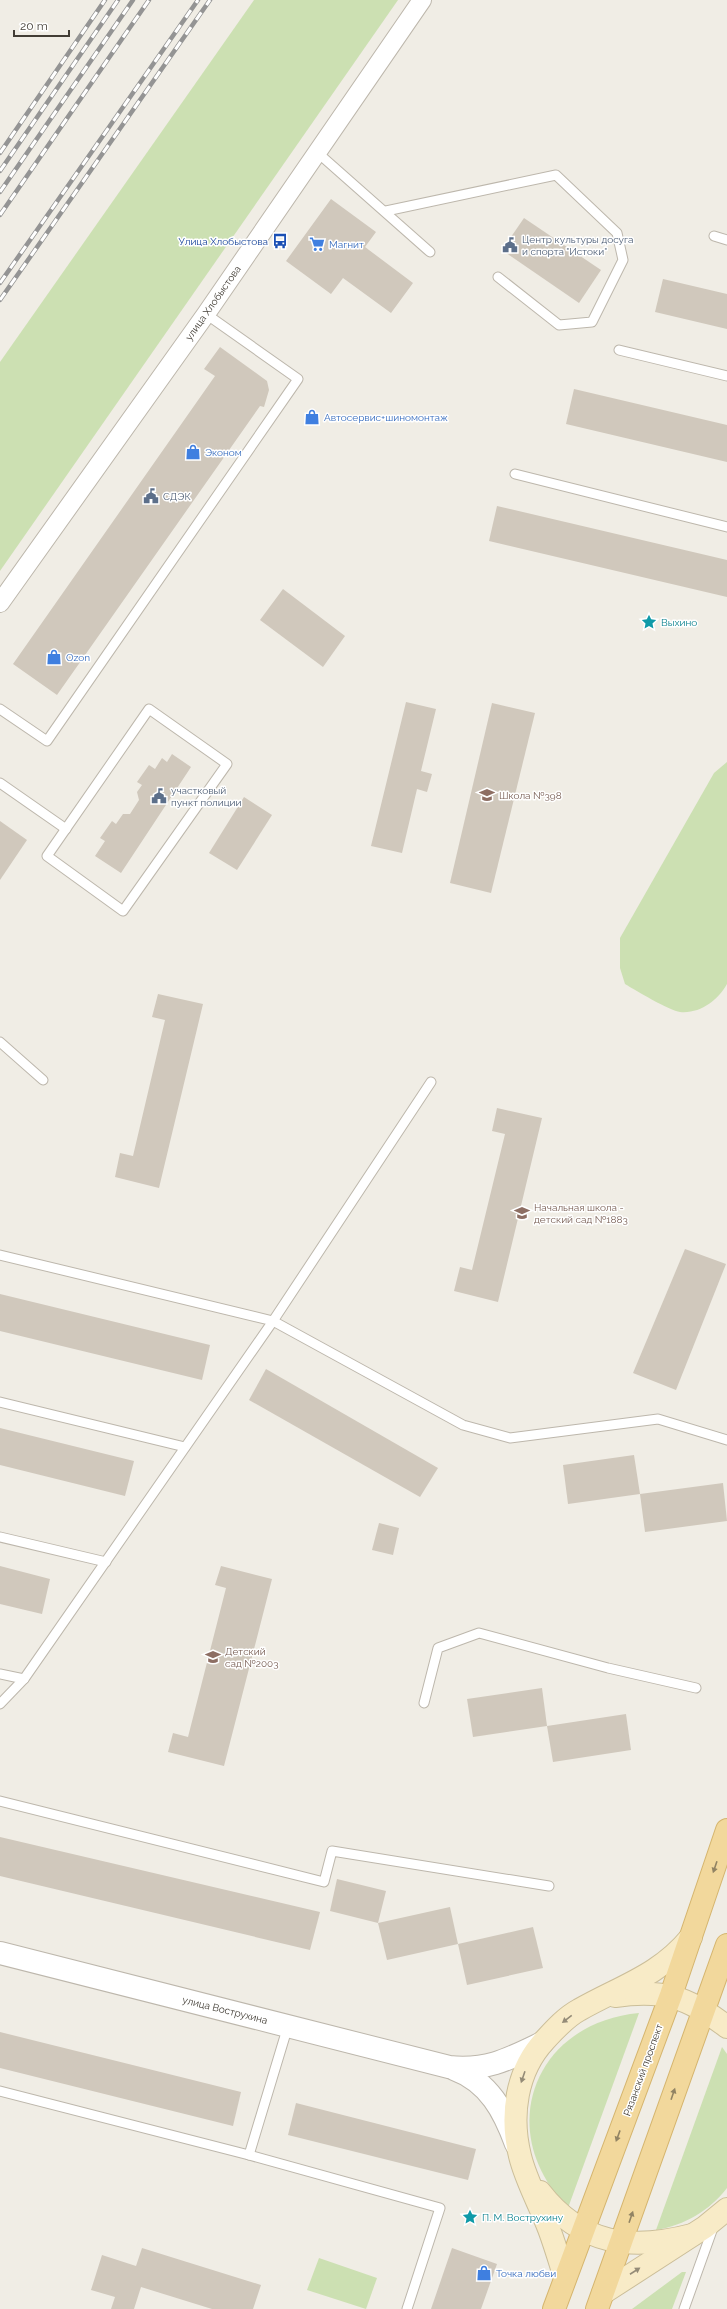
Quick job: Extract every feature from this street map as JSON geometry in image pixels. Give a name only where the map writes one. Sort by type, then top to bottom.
[{"type":"main road","name":"Рязанский проспект","points":[[554,2309],[671,1995],[727,1830]]},
{"type":"main road","points":[[565,2278],[549,2230],[524,2166],[516,2114],[518,2093],[524,2073],[533,2054],[557,2026],[578,2010],[654,1972],[679,1952],[691,1937]]},
{"type":"main road","points":[[726,1948],[727,1975]]},
{"type":"main road","points":[[600,2301],[726,1948]]},
{"type":"main road","points":[[597,2001],[635,1993],[671,1995],[703,2009],[727,2027]]},
{"type":"main road","points":[[524,2166],[557,2212],[584,2230],[600,2238],[622,2242],[648,2244],[692,2235]]},
{"type":"main road","points":[[600,2301],[722,2214]]},
{"type":"street","name":"улица Хлобыстова","points":[[0,603],[206,314],[422,0]]},
{"type":"street","name":"улица Вострухина","points":[[0,1953],[449,2067],[465,2073],[489,2091],[508,2123],[524,2166]]},
{"type":"street","name":"улица Вострухина","points":[[449,2067],[466,2069],[494,2065],[542,2043]]},
{"type":"lane","points":[[318,153],[386,211],[430,252]]},
{"type":"lane","points":[[386,211],[556,175],[617,233],[623,260],[592,322],[559,325],[498,277]]},
{"type":"lane","points":[[714,236],[727,240]]},
{"type":"lane","points":[[0,709],[47,741],[298,379],[206,314]]},
{"type":"lane","points":[[619,350],[727,376]]},
{"type":"lane","points":[[515,474],[727,527]]},
{"type":"lane","points":[[149,709],[227,764],[123,911],[47,856],[66,829],[149,709]]},
{"type":"lane","points":[[0,782],[66,829]]},
{"type":"lane","points":[[0,1042],[43,1080]]},
{"type":"lane","points":[[0,1704],[24,1680],[106,1562],[272,1321],[431,1082]]},
{"type":"lane","points":[[0,1256],[272,1321],[463,1425],[510,1438],[658,1419],[727,1440]]},
{"type":"lane","points":[[0,1402],[185,1447]]},
{"type":"lane","points":[[0,1537],[106,1562]]},
{"type":"lane","points":[[424,1703],[438,1648],[479,1632],[608,1668],[696,1688]]},
{"type":"lane","points":[[0,1674],[24,1680]]},
{"type":"lane","points":[[0,1801],[324,1882],[332,1850],[549,1886]]},
{"type":"lane","points":[[249,2155],[288,2026]]},
{"type":"lane","points":[[0,2091],[249,2155],[440,2208],[407,2309]]},
{"type":"lane","points":[[684,2309],[722,2214]]},
{"type":"green space","points":[[254,0],[398,0],[0,571],[0,362]]},
{"type":"green space","points":[[727,762],[727,984],[719,995],[708,1005],[695,1011],[680,1012],[661,1004],[625,984],[620,968],[620,938],[714,773]]},
{"type":"green space","points":[[639,2013],[568,2208],[545,2178],[533,2147],[530,2116],[536,2086],[550,2059],[573,2037],[602,2021]]},
{"type":"green space","points":[[722,2047],[727,2054],[727,2188],[712,2204],[696,2216],[677,2225],[656,2230]]},
{"type":"green space","points":[[319,2258],[377,2278],[366,2309],[307,2290]]},
{"type":"green space","points":[[682,2272],[686,2272],[672,2309],[632,2309]]},
{"type":"building","points":[[331,199],[376,232],[365,247],[413,283],[391,313],[343,278],[331,294],[286,261]]},
{"type":"building","points":[[524,218],[601,270],[579,303],[502,250]]},
{"type":"building","points":[[663,279],[727,294],[727,329],[655,312]]},
{"type":"building","points":[[220,347],[267,381],[269,390],[264,407],[260,406],[57,695],[13,664],[215,376],[204,369]]},
{"type":"building","points":[[574,389],[727,425],[727,462],[566,424]]},
{"type":"building","points":[[497,506],[727,560],[727,597],[489,541]]},
{"type":"building","points":[[283,589],[345,636],[323,667],[260,620]]},
{"type":"building","points":[[406,702],[436,709],[421,771],[432,774],[427,792],[417,789],[402,853],[371,846]]},
{"type":"building","name":"Школа №398","points":[[492,703],[535,713],[491,893],[450,883]]},
{"type":"building","points":[[172,754],[191,767],[121,873],[95,856],[105,841],[100,838],[112,821],[116,824],[123,814],[130,814],[139,800],[137,792],[142,785],[137,782],[149,765],[155,769],[162,758],[167,762]]},
{"type":"building","points":[[244,797],[272,815],[237,870],[209,853]]},
{"type":"building","points":[[0,821],[27,840],[0,880]]},
{"type":"building","points":[[158,994],[203,1004],[159,1188],[115,1177],[120,1153],[133,1156],[165,1020],[152,1017]]},
{"type":"building","points":[[497,1108],[542,1118],[498,1302],[454,1291],[460,1267],[472,1270],[505,1134],[492,1131]]},
{"type":"building","points":[[685,1249],[726,1264],[676,1390],[633,1373]]},
{"type":"building","points":[[0,1294],[210,1345],[202,1380],[0,1331]]},
{"type":"building","points":[[266,1369],[438,1468],[420,1497],[249,1400]]},
{"type":"building","points":[[0,1428],[134,1461],[125,1496],[0,1465]]},
{"type":"building","points":[[634,1455],[640,1494],[568,1504],[563,1465]]},
{"type":"building","points":[[723,1483],[727,1521],[645,1532],[640,1494]]},
{"type":"building","points":[[379,1523],[399,1528],[393,1555],[372,1550]]},
{"type":"building","points":[[0,1566],[50,1579],[42,1614],[0,1604]]},
{"type":"building","points":[[221,1566],[272,1579],[224,1766],[168,1752],[173,1733],[188,1737],[226,1588],[215,1585]]},
{"type":"building","points":[[542,1688],[547,1726],[473,1737],[467,1699]]},
{"type":"building","points":[[626,1714],[631,1750],[553,1762],[547,1726]]},
{"type":"building","points":[[0,1837],[320,1912],[310,1950],[0,1876]]},
{"type":"building","points":[[337,1879],[386,1891],[378,1923],[330,1911]]},
{"type":"building","points":[[450,1907],[458,1944],[387,1960],[378,1923]]},
{"type":"building","points":[[533,1927],[543,1968],[467,1985],[458,1944]]},
{"type":"building","points":[[0,2032],[241,2092],[233,2126],[0,2068]]},
{"type":"building","points":[[296,2103],[476,2149],[468,2180],[288,2135]]},
{"type":"building","points":[[142,2248],[261,2285],[253,2309],[212,2309],[141,2287],[134,2309],[111,2309],[115,2297],[91,2290],[102,2255],[136,2266]]},
{"type":"building","points":[[452,2248],[497,2264],[481,2309],[431,2309]]},
{"type":"railway","points":[[0,153],[105,0]]},
{"type":"railway","points":[[0,171],[118,0]]},
{"type":"railway","points":[[0,192],[133,0]]},
{"type":"railway","points":[[0,215],[149,0]]},
{"type":"railway","points":[[0,283],[198,0]]},
{"type":"railway","points":[[0,300],[210,0]]},
{"type":"place","name":"Улица Хлобыстова","points":[[280,241]]},
{"type":"place","name":"Магнит","points":[[317,244]]},
{"type":"place","name":"Центр культуры досуга и спорта \"Истоки\"","points":[[510,245]]},
{"type":"place","name":"Автосервис+шиномонтаж","points":[[312,417]]},
{"type":"place","name":"Эконом","points":[[193,452]]},
{"type":"place","name":"СДЭК","points":[[151,496]]},
{"type":"place","name":"Выхино","points":[[649,622]]},
{"type":"place","name":"Ozon","points":[[54,657]]},
{"type":"place","name":"Школа №398","points":[[487,795]]},
{"type":"place","name":"участковый пункт полиции","points":[[159,796]]},
{"type":"place","name":"Начальная школа - детский сад №1883","points":[[522,1213]]},
{"type":"place","name":"Детский сад №2003","points":[[213,1657]]},
{"type":"place","name":"П. М. Вострухину","points":[[470,2217]]},
{"type":"place","name":"Точка любви","points":[[484,2273]]}]
